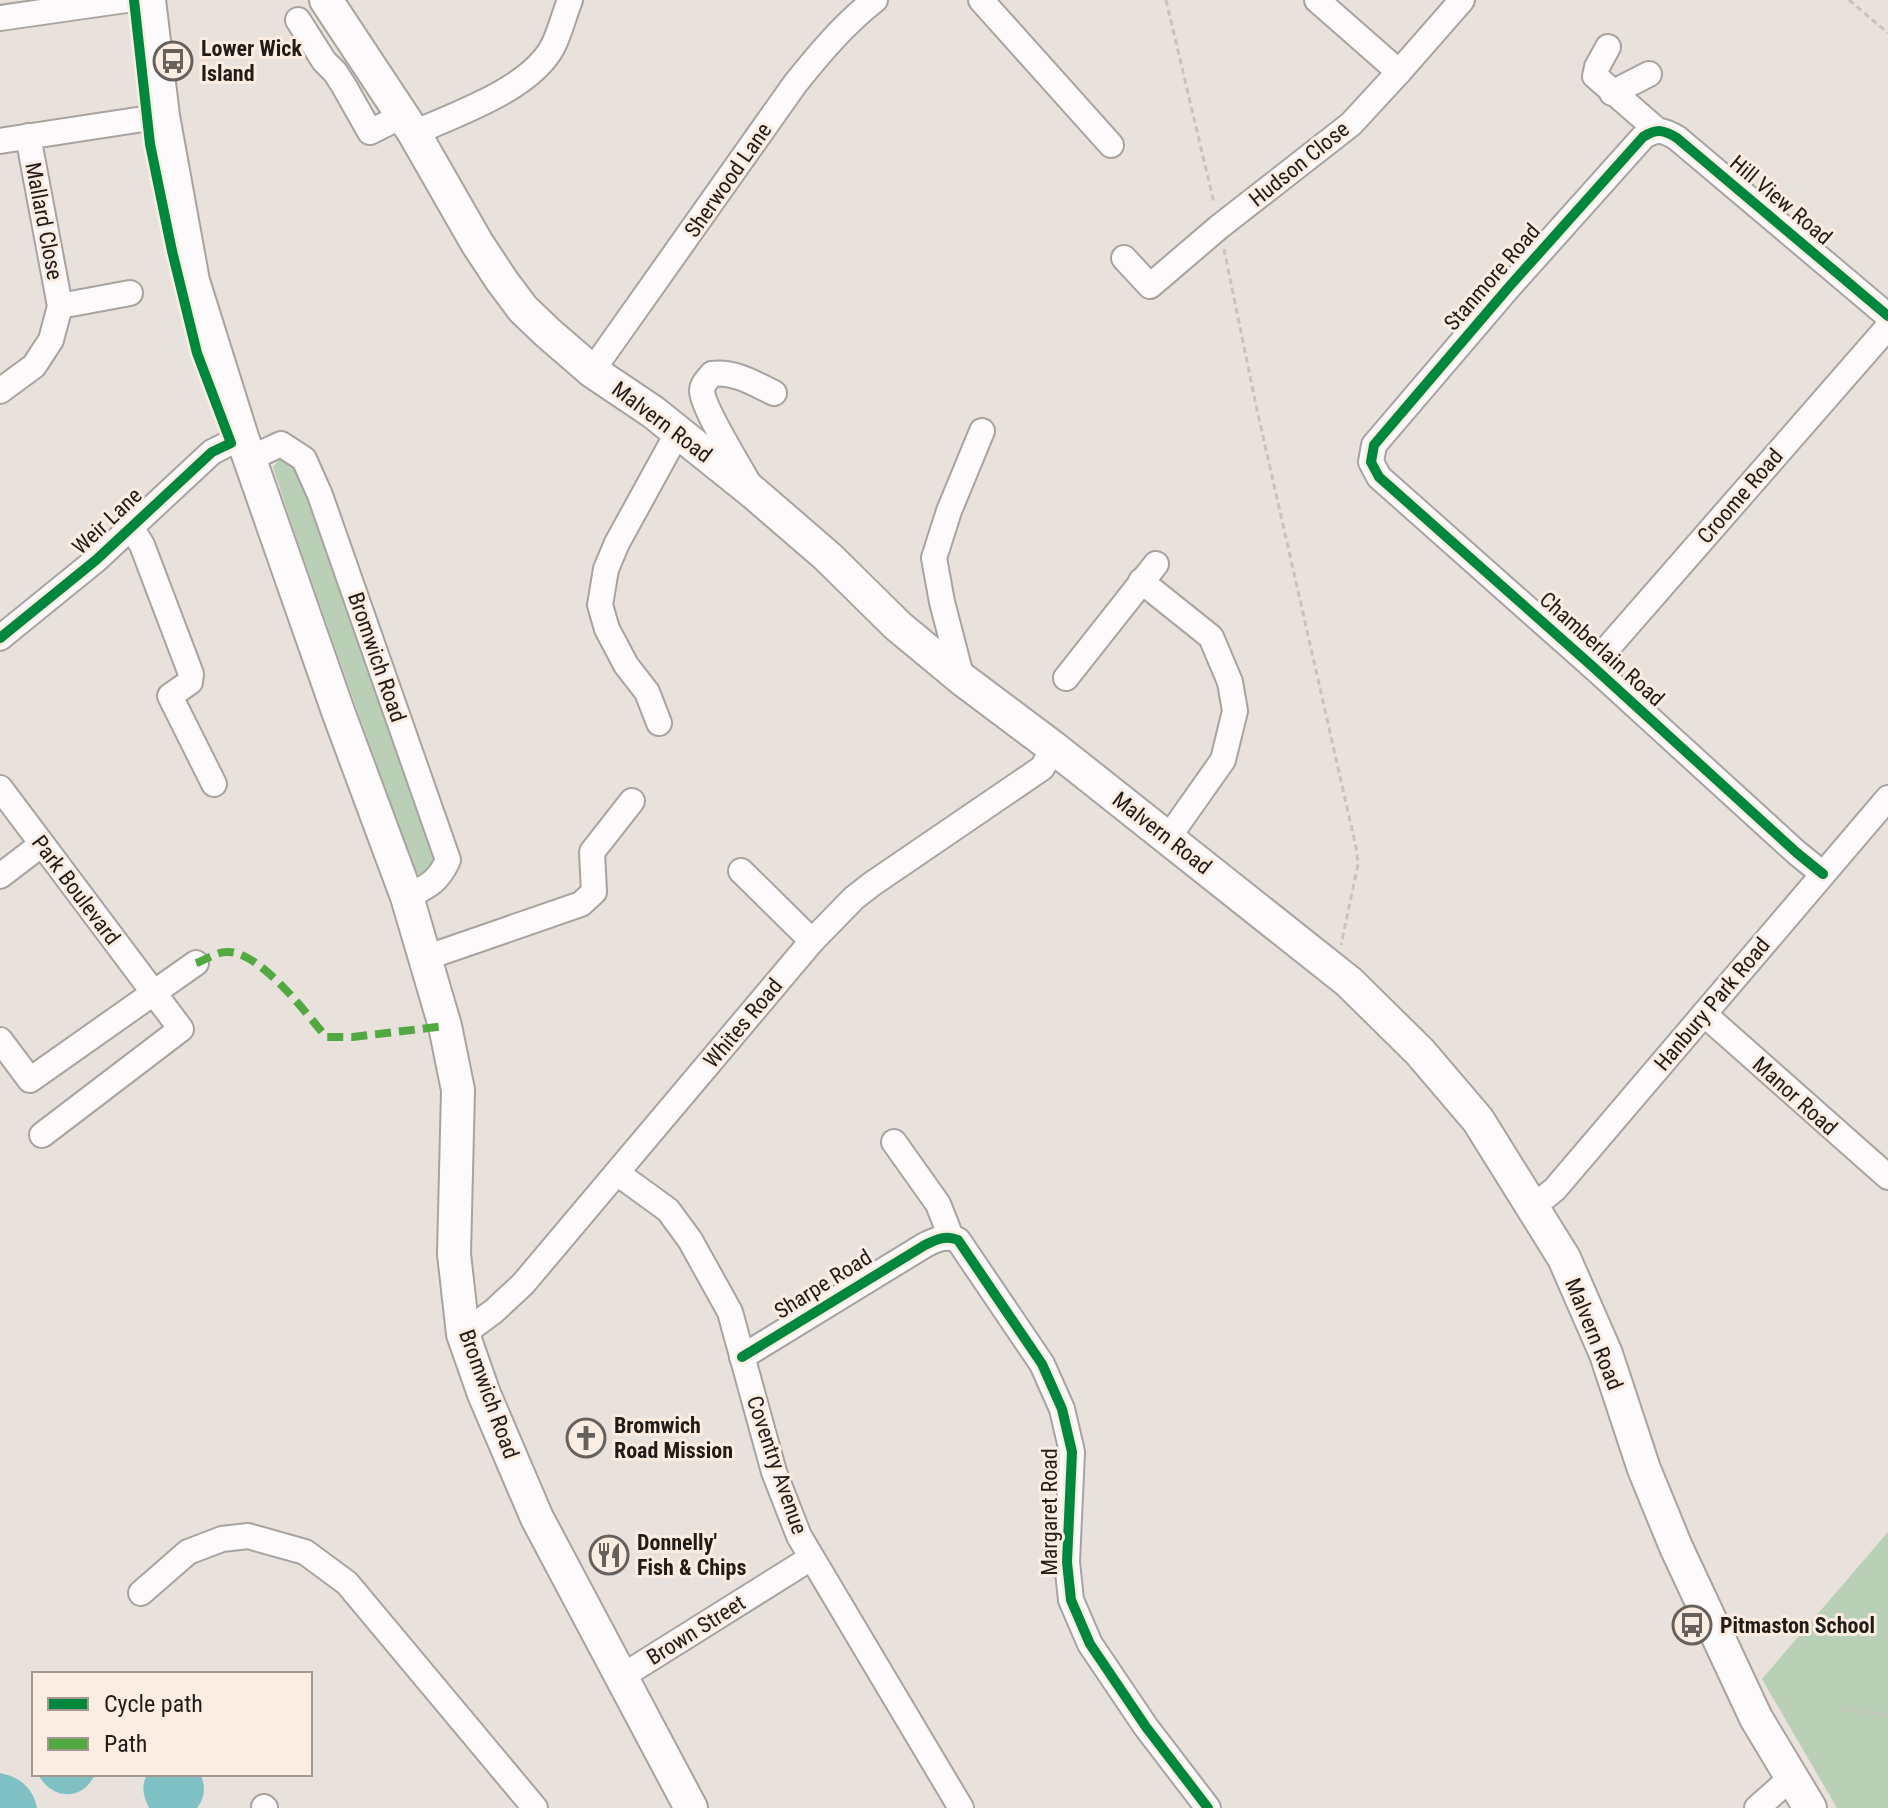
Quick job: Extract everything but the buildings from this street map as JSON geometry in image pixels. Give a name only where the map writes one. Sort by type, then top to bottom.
[{"type":"main road","name":"Bromwich Road","points":[[149,0],[163,116],[193,281],[339,714],[407,897],[445,1026],[458,1090],[454,1254],[463,1334],[484,1394],[537,1518],[691,1808]]},
{"type":"main road","name":"Malvern Road","points":[[326,0],[408,124],[477,243],[523,309],[592,371],[678,432],[754,493],[828,557],[898,626],[962,679],[1349,982],[1420,1052],[1478,1120],[1564,1258],[1606,1354],[1644,1469],[1676,1547],[1756,1718],[1810,1808]]},
{"type":"street","points":[[0,18],[28,7],[126,0]]},
{"type":"street","points":[[298,20],[344,86],[370,132],[408,124],[501,93],[540,65],[553,46],[570,0]]},
{"type":"street","name":"Sherwood Lane","points":[[592,371],[795,84],[816,57],[875,0]]},
{"type":"street","points":[[981,0],[1111,145]]},
{"type":"street","points":[[1317,0],[1399,72]]},
{"type":"street","name":"Hudson Close","points":[[1124,258],[1150,286],[1219,227],[1351,124],[1462,0]]},
{"type":"street","points":[[1608,47],[1595,76],[1612,93],[1649,74]]},
{"type":"street","name":"Hill View Road","points":[[1612,93],[1650,134],[1666,132],[1677,138],[1888,316]]},
{"type":"street","points":[[0,141],[163,116]]},
{"type":"street","name":"Stanmore Road","points":[[1374,445],[1508,288],[1650,134]]},
{"type":"street","name":"Mallard Close","points":[[0,391],[34,366],[51,340],[60,306],[28,136]]},
{"type":"street","name":"Mallard Close","points":[[60,306],[130,293]]},
{"type":"street","name":"Croome Road","points":[[1592,666],[1888,327]]},
{"type":"street","points":[[754,493],[716,426],[702,390],[712,374],[720,373],[746,379],[774,393]]},
{"type":"street","points":[[962,679],[934,558],[949,511],[982,431]]},
{"type":"street","points":[[659,723],[647,692],[626,665],[607,629],[600,605],[601,587],[617,543],[678,432]]},
{"type":"street","name":"Bromwich Road","points":[[247,448],[281,444],[304,459],[320,495],[448,860],[442,874],[427,887],[407,897]]},
{"type":"street","name":"Chamberlain Road","points":[[1374,445],[1371,462],[1379,477],[1823,874]]},
{"type":"street","name":"Weir Lane","points":[[0,638],[96,560],[212,452],[247,448]]},
{"type":"street","points":[[131,527],[142,545],[191,674],[190,682],[170,696],[214,784]]},
{"type":"street","points":[[1066,678],[1141,582],[1211,637],[1230,682],[1235,711],[1223,760],[1168,838]]},
{"type":"street","name":"Whites Road","points":[[463,1334],[523,1284],[812,941],[854,898],[1042,768],[1054,748]]},
{"type":"street","name":"Park Boulevard","points":[[0,788],[181,1029],[42,1135]]},
{"type":"street","name":"Hanbury Park Road","points":[[1533,1207],[1555,1189],[1888,798]]},
{"type":"street","points":[[425,958],[581,904],[594,892],[592,852],[632,801]]},
{"type":"street","points":[[0,876],[42,844]]},
{"type":"street","points":[[741,871],[812,941]]},
{"type":"street","points":[[0,1040],[30,1080],[196,963]]},
{"type":"street","name":"Manor Road","points":[[1704,1014],[1888,1177]]},
{"type":"street","name":"Margaret Road","points":[[894,1142],[938,1204],[951,1237],[958,1240],[1042,1364],[1062,1409],[1072,1452],[1067,1562],[1071,1600],[1090,1644],[1146,1727],[1208,1808]]},
{"type":"street","name":"Coventry Avenue","points":[[617,1173],[668,1210],[690,1240],[730,1312],[774,1472],[799,1536],[961,1808]]},
{"type":"street","name":"Sharpe Road","points":[[742,1357],[925,1245],[951,1237]]},
{"type":"street","points":[[141,1593],[188,1552],[222,1539],[248,1536],[305,1552],[347,1583],[535,1808]]},
{"type":"street","name":"Brown Street","points":[[621,1677],[811,1558]]},
{"type":"street","points":[[1757,1808],[1792,1777]]},
{"type":"path","points":[[1166,0],[1356,847],[1358,864],[1340,948],[1324,963]]},
{"type":"path","points":[[1849,0],[1888,33]]},
{"type":"path","points":[[1842,1708],[1888,1716]]},
{"type":"green space","points":[[290,458],[299,469],[432,843],[434,865],[424,875],[415,873],[273,467],[280,459]]},
{"type":"green space","points":[[1888,1532],[1888,1808],[1837,1808],[1762,1679]]},
{"type":"water","points":[[0,1773],[24,1784],[37,1808],[0,1808]]},
{"type":"water","points":[[39,1776],[94,1776],[90,1783],[75,1793],[59,1793]]},
{"type":"water","points":[[146,1776],[201,1776],[204,1792],[197,1808],[149,1808],[144,1783]]},
{"type":"marked path","points":[[196,963],[226,952],[252,961],[281,985],[326,1037],[353,1037],[445,1026]]},
{"type":"cycle path","points":[[0,638],[96,560],[212,452],[231,443],[197,353],[172,251],[150,144],[134,0]]},
{"type":"cycle path","points":[[1823,874],[1379,477],[1371,462],[1374,445],[1508,288],[1643,137],[1652,132],[1664,132],[1677,138],[1888,316]]},
{"type":"cycle path","points":[[742,1357],[925,1245],[942,1238],[958,1240],[1042,1364],[1062,1409],[1072,1452],[1067,1562],[1071,1600],[1090,1644],[1146,1727],[1208,1808]]},
{"type":"place","name":"Lower Wick Island","points":[[173,61]]},
{"type":"place","name":"Bromwich Road Mission","points":[[586,1438]]},
{"type":"place","name":"Donnelly' Fish & Chips","points":[[609,1555]]},
{"type":"place","name":"Pitmaston School","points":[[1692,1625]]}]
